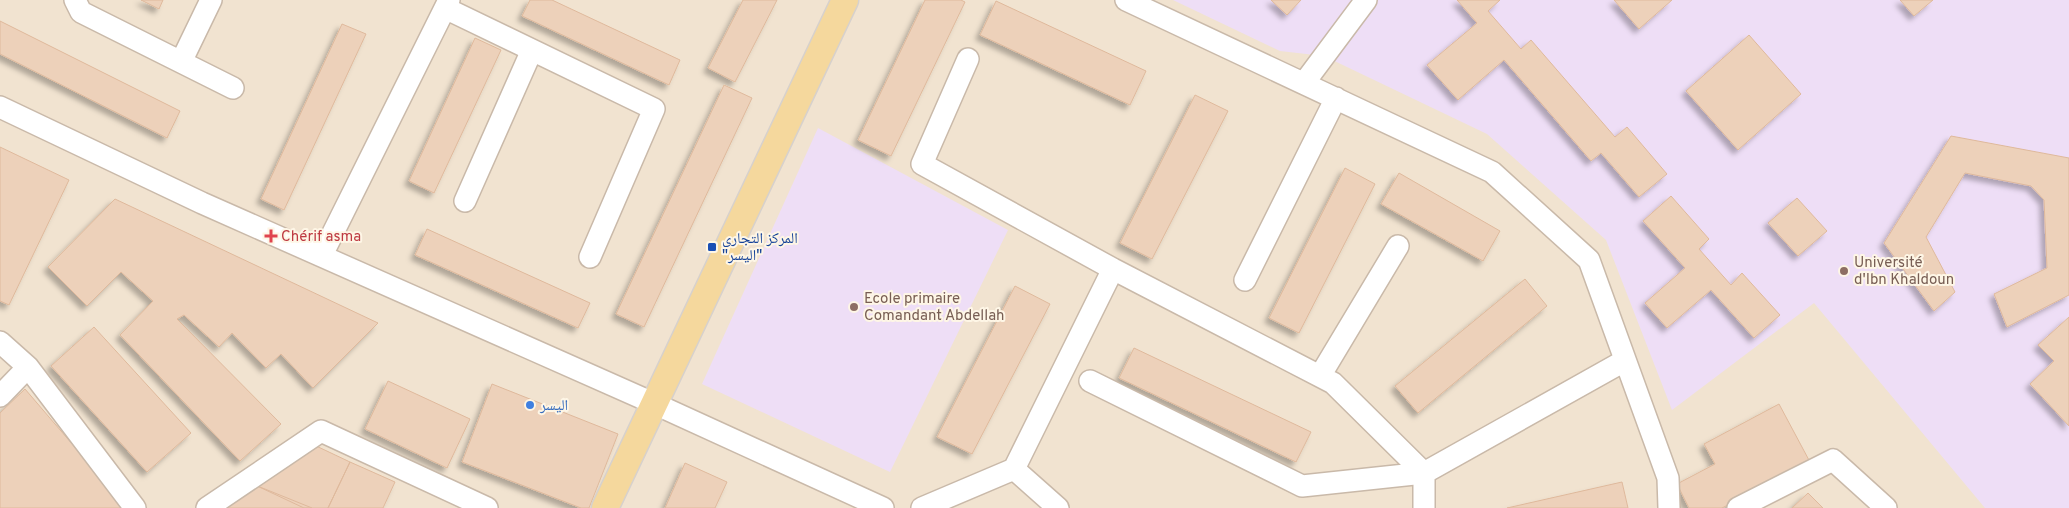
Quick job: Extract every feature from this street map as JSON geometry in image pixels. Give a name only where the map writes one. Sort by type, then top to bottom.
[{"type":"main road","points":[[604,508],[845,0]]},
{"type":"street","points":[[75,0],[81,12],[233,88]]},
{"type":"street","points":[[181,62],[211,0]]},
{"type":"street","points":[[1126,0],[1492,172],[1589,260],[1624,361],[1668,478],[1669,508]]},
{"type":"street","points":[[1304,83],[1366,0]]},
{"type":"street","points":[[322,254],[447,4],[532,50],[654,109],[590,257]]},
{"type":"street","points":[[466,201],[532,50]]},
{"type":"street","points":[[968,59],[922,164],[1113,269],[1333,383],[1424,473],[1424,508]]},
{"type":"street","points":[[1246,280],[1336,98]]},
{"type":"street","points":[[0,106],[202,203],[322,254],[883,508]]},
{"type":"street","points":[[1320,376],[1398,246]]},
{"type":"street","points":[[922,508],[1014,469],[1113,269]]},
{"type":"street","points":[[0,342],[28,367],[135,508]]},
{"type":"street","points":[[1090,381],[1302,486],[1424,473],[1624,361]]},
{"type":"street","points":[[0,396],[28,367]]},
{"type":"street","points":[[207,508],[321,431],[487,508]]},
{"type":"street","points":[[1738,508],[1834,460],[1886,508]]},
{"type":"street","points":[[1014,469],[1058,508]]},
{"type":"shaded area","points":[[0,0],[2069,0],[2069,508],[0,508]]},
{"type":"shaded area","name":"Université d'Ibn Khaldoun","points":[[1173,0],[2069,0],[2069,508],[1985,508],[1814,303],[1672,410],[1606,240],[1487,134],[1324,56],[1280,51]]},
{"type":"shaded area","name":"Ecole primaire Comandant Abdellah","points":[[818,128],[1008,230],[890,472],[702,384]]},
{"type":"building","points":[[141,0],[163,0],[159,9]]},
{"type":"building","points":[[530,0],[552,0],[680,60],[669,85],[522,16]]},
{"type":"building","points":[[743,0],[777,0],[735,82],[708,68]]},
{"type":"building","points":[[925,0],[961,0],[965,2],[891,156],[858,140]]},
{"type":"building","points":[[1271,0],[1301,0],[1287,15]]},
{"type":"building","points":[[1457,0],[1500,0],[1488,11],[1521,49],[1531,40],[1615,137],[1627,127],[1667,174],[1639,197],[1601,153],[1591,161],[1504,60],[1458,100],[1427,65],[1477,23]]},
{"type":"building","points":[[1614,0],[1672,0],[1639,29]]},
{"type":"building","points":[[1900,0],[1933,0],[1914,16]]},
{"type":"building","points":[[996,1],[1146,71],[1130,105],[980,35]]},
{"type":"building","points":[[0,21],[180,111],[167,138],[0,54]]},
{"type":"building","points":[[342,24],[366,34],[284,210],[261,199]]},
{"type":"building","points":[[1749,35],[1801,94],[1738,150],[1686,91]]},
{"type":"building","points":[[475,38],[501,50],[434,193],[409,181]]},
{"type":"building","points":[[724,85],[752,98],[644,327],[616,314]]},
{"type":"building","points":[[1195,95],[1228,111],[1152,259],[1120,243]]},
{"type":"building","points":[[1951,136],[2069,158],[2069,295],[2007,327],[1994,294],[2047,268],[2044,200],[2031,186],[1965,173],[1926,237],[1955,292],[1934,311],[1884,243]]},
{"type":"building","points":[[0,147],[69,180],[9,305],[0,301]]},
{"type":"building","points":[[1345,168],[1375,184],[1299,333],[1269,318]]},
{"type":"building","points":[[1399,173],[1500,231],[1483,261],[1381,204]]},
{"type":"building","points":[[1671,196],[1709,239],[1699,249],[1731,285],[1742,273],[1780,315],[1754,338],[1711,290],[1667,328],[1645,303],[1685,268],[1643,221]]},
{"type":"building","points":[[1797,198],[1827,231],[1798,256],[1768,223]]},
{"type":"building","points":[[115,199],[378,323],[313,388],[281,354],[266,368],[232,333],[219,347],[184,315],[177,319],[281,424],[240,461],[120,335],[153,301],[121,272],[87,306],[48,267]]},
{"type":"building","points":[[427,229],[590,303],[578,328],[415,255]]},
{"type":"building","points":[[1525,279],[1547,306],[1418,413],[1395,386]]},
{"type":"building","points":[[1015,286],[1050,304],[972,454],[937,437]]},
{"type":"building","points":[[2069,317],[2069,426],[2030,384],[2054,361],[2038,345]]},
{"type":"building","points":[[94,327],[191,433],[147,472],[51,366]]},
{"type":"building","points":[[1134,348],[1311,432],[1296,462],[1119,378]]},
{"type":"building","points":[[388,381],[470,419],[447,468],[365,429]]},
{"type":"building","points":[[492,384],[618,434],[589,508],[581,508],[462,462]]},
{"type":"building","points":[[25,389],[97,473],[123,508],[0,508],[0,413]]},
{"type":"building","points":[[1779,404],[1810,462],[1722,508],[1689,508],[1677,484],[1715,464],[1704,444]]},
{"type":"building","points":[[312,444],[350,462],[328,508],[304,508],[255,485]]},
{"type":"building","points":[[350,462],[395,482],[383,508],[328,508]]},
{"type":"building","points":[[685,463],[727,482],[715,508],[665,508]]},
{"type":"building","points":[[1622,482],[1628,508],[1507,508]]},
{"type":"building","points":[[255,485],[312,508],[223,508]]},
{"type":"building","points":[[1808,493],[1823,508],[1792,508]]},
{"type":"place","name":"Chérif asma","points":[[271,236]]},
{"type":"place","name":"المركز التجاري \"اليسر\"","points":[[712,247]]},
{"type":"place","name":"Université d'Ibn Khaldoun","points":[[1844,271]]},
{"type":"place","name":"Ecole primaire Comandant Abdellah","points":[[854,307]]},
{"type":"place","name":"اليسر","points":[[530,405]]}]
